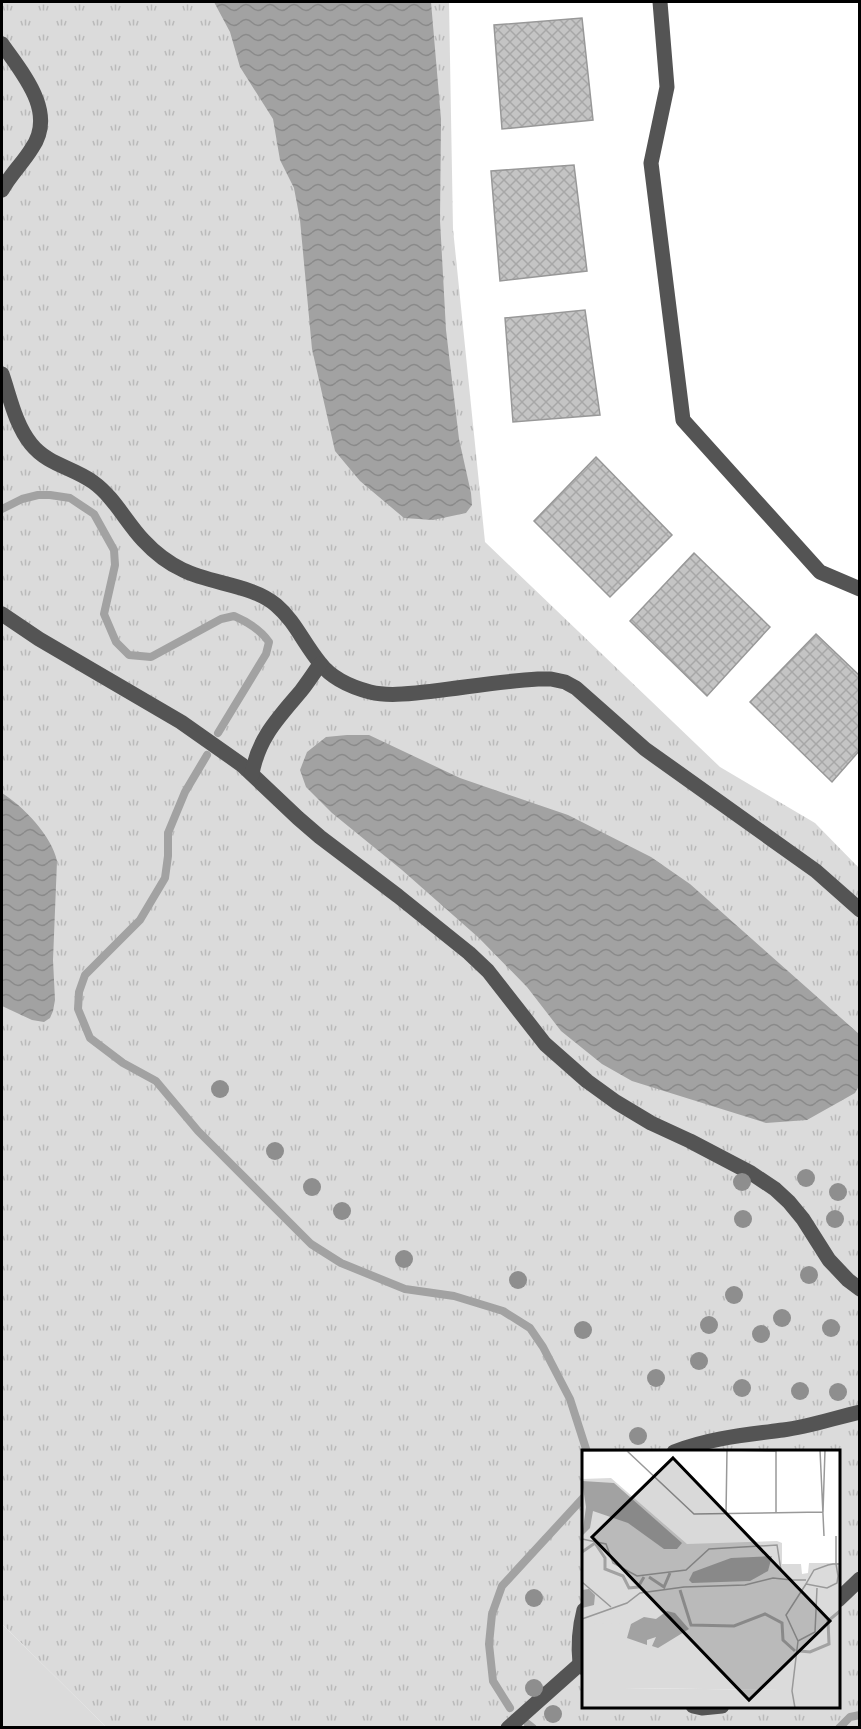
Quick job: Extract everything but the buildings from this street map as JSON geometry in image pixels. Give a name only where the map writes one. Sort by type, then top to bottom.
[{"type":"lane","points":[[660,2],[667,87],[651,163],[683,420],[820,572],[859,589]]},
{"type":"lane","points":[[2,44],[37,100],[42,114],[42,125],[32,148],[2,190]]},
{"type":"lane","points":[[2,374],[20,428],[40,454],[93,482],[117,507],[143,540],[171,564],[201,578],[262,596],[276,604],[299,631],[320,664],[341,681],[374,693],[411,693],[538,678],[565,682],[588,698],[645,749],[816,871],[860,910]]},
{"type":"lane","points":[[2,614],[39,639],[181,722],[242,765],[298,819],[407,903],[488,970],[545,1044],[587,1081],[651,1124],[751,1173],[775,1189],[803,1219],[829,1260],[860,1289]]},
{"type":"lane","points":[[252,774],[261,742],[320,664]]},
{"type":"lane","points":[[679,1450],[721,1438],[784,1430],[860,1412]]},
{"type":"lane","points":[[840,1598],[860,1579]]},
{"type":"lane","points":[[507,1728],[582,1666],[579,1649],[582,1619]]},
{"type":"green space","points":[[2,2],[449,2],[453,229],[485,542],[720,767],[815,823],[859,868],[859,1727],[106,1727],[2,1624]]},
{"type":"green space","points":[[2,1624],[106,1727],[2,1727]]},
{"type":"water","points":[[214,2],[431,2],[441,119],[440,220],[446,330],[459,439],[471,493],[472,505],[466,513],[433,520],[404,518],[360,481],[335,451],[312,349],[300,220],[294,188],[280,160],[273,119],[240,67],[230,32]]},
{"type":"water","points":[[369,735],[460,778],[568,815],[651,857],[690,884],[859,1034],[859,1086],[855,1093],[807,1120],[766,1123],[632,1081],[602,1064],[561,1031],[527,987],[479,938],[402,870],[332,813],[306,787],[300,770],[307,752],[326,737]]},
{"type":"water","points":[[2,793],[36,822],[54,851],[57,861],[53,960],[55,1000],[50,1018],[44,1022],[32,1020],[2,1006]]},
{"type":"waterway","points":[[2,509],[22,499],[50,495],[70,498],[94,514],[114,550],[115,565],[104,614],[116,642],[129,655],[151,657],[221,619],[234,616],[249,623],[262,633],[269,642],[266,654],[218,733]]},
{"type":"waterway","points":[[207,755],[185,792],[168,833],[165,878],[140,920],[85,975],[79,992],[78,1009],[90,1038],[123,1063],[156,1081],[198,1131],[311,1244],[341,1263],[405,1289],[454,1296],[503,1311],[530,1328],[543,1347],[570,1399],[586,1450]]},
{"type":"waterway","points":[[510,1708],[493,1681],[489,1644],[492,1614],[502,1586],[582,1499]]},
{"type":"waterway","points":[[839,1728],[850,1717],[860,1715]]},
{"type":"waterway","points":[[528,1724],[533,1728]]}]
